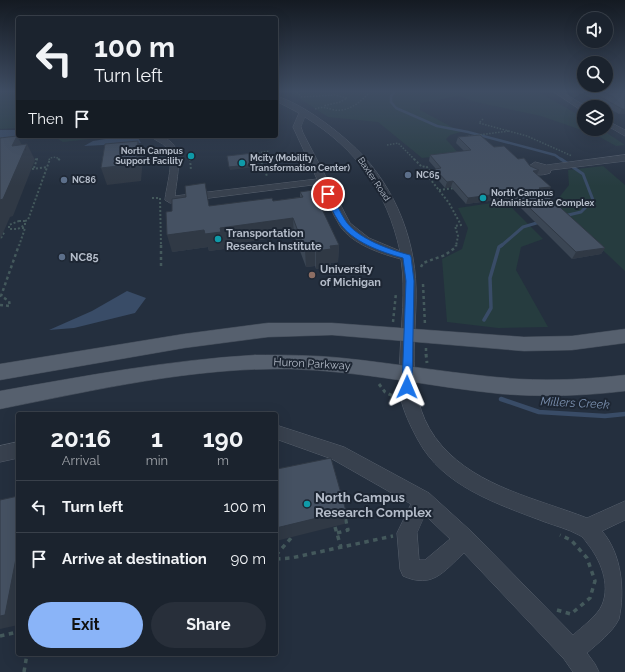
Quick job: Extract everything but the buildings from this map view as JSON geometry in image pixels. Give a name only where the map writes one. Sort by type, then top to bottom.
[{"type":"main road","points":[[0,372],[184,341],[268,330],[332,329],[481,342],[524,344],[572,343],[625,336]]},
{"type":"main road","name":"Huron Parkway","points":[[0,400],[176,370],[245,363],[324,363],[479,384],[520,387],[579,387],[625,383]]},
{"type":"street","points":[[299,123],[298,127],[299,134],[342,221],[349,229],[363,239],[388,252],[407,257]]},
{"type":"street","name":"Baxter Road","points":[[321,123],[349,146],[373,173],[393,208],[407,257],[410,281],[407,374],[408,395],[411,408],[432,449],[466,479],[486,490],[587,528]]},
{"type":"street","points":[[613,126],[625,134]]},
{"type":"street","points":[[158,138],[172,148],[174,172],[170,187],[170,200],[322,181]]},
{"type":"street","points":[[546,168],[625,158]]},
{"type":"street","points":[[278,432],[338,453],[422,500],[465,539],[572,651],[587,672]]},
{"type":"street","points":[[0,454],[16,450]]},
{"type":"street","points":[[422,500],[407,533],[410,569],[428,571],[465,539]]},
{"type":"street","points":[[572,651],[599,626],[610,612],[614,596],[615,579],[605,550],[587,528],[625,510]]},
{"type":"path","points":[[480,123],[512,131],[548,144],[575,157]]},
{"type":"path","points":[[464,142],[460,138],[461,137],[512,131]]},
{"type":"path","points":[[386,145],[398,143],[422,167],[426,166],[433,174]]},
{"type":"path","points":[[253,153],[270,151]]},
{"type":"path","points":[[258,153],[266,176]]},
{"type":"path","points":[[4,228],[15,230],[22,228],[25,225],[25,221],[28,220],[50,158],[56,157],[60,160]]},
{"type":"path","points":[[36,159],[33,168],[47,167]]},
{"type":"path","points":[[190,159],[191,170]]},
{"type":"path","points":[[422,272],[421,265],[423,263],[445,255],[456,247],[458,236],[456,226],[461,225],[439,190],[427,175],[438,173]]},
{"type":"path","points":[[439,190],[456,188]]},
{"type":"path","points":[[152,198],[160,198],[161,269]]},
{"type":"path","points":[[1,238],[4,231],[15,222],[25,221]]},
{"type":"path","points":[[0,305],[10,306],[9,301],[1,296],[25,228],[22,228]]},
{"type":"path","points":[[422,278],[425,325]]},
{"type":"path","points":[[426,346],[427,367]]},
{"type":"path","points":[[379,384],[385,392],[397,398],[398,404]]},
{"type":"path","points":[[337,533],[348,530],[344,514]]},
{"type":"path","points":[[335,527],[341,547]]},
{"type":"path","points":[[278,559],[292,558],[407,533]]},
{"type":"path","points":[[540,618],[549,608],[571,614],[590,598],[595,581],[587,558],[571,540],[558,534]]},
{"type":"path","points":[[278,553],[292,537]]},
{"type":"path","points":[[0,636],[16,632]]},
{"type":"path","points":[[24,672],[27,656]]},
{"type":"green space","points":[[0,123],[16,123],[16,128],[0,129]]},
{"type":"green space","points":[[380,123],[445,123],[461,132],[450,135],[446,139],[459,154],[422,158]]},
{"type":"green space","points":[[562,123],[577,123],[577,128]]},
{"type":"green space","points":[[598,136],[612,136],[625,145],[616,146]]},
{"type":"green space","points":[[56,138],[98,138],[63,142]]},
{"type":"green space","points":[[603,166],[625,185],[625,271],[554,204],[569,185],[568,170]]},
{"type":"green space","points":[[505,201],[543,239],[521,247],[516,270],[548,327],[498,328],[447,322],[442,259],[462,249],[468,228],[458,208]]},
{"type":"water","points":[[0,130],[16,130],[16,138],[28,138],[20,139],[0,138]]},
{"type":"water","points":[[112,138],[138,138],[141,143],[84,146],[93,141]]},
{"type":"water","points":[[127,291],[146,298],[135,313],[74,328],[49,330],[92,311]]},
{"type":"waterway","name":"Millers Creek","points":[[431,123],[555,155],[562,160]]},
{"type":"waterway","name":"Millers Creek","points":[[561,159],[583,174],[593,200],[581,212],[564,216]]},
{"type":"waterway","name":"Millers Creek","points":[[501,246],[523,227],[540,222]]},
{"type":"waterway","name":"Millers Creek","points":[[484,320],[491,308],[490,278],[499,247],[502,245]]},
{"type":"waterway","name":"Millers Creek","points":[[501,399],[539,412],[605,416],[625,414]]},
{"type":"place","name":"North Campus Support Facility","points":[[191,156]]},
{"type":"place","name":"Mcity (Mobility Transformation Center)","points":[[242,163]]},
{"type":"place","name":"NC65","points":[[408,175]]},
{"type":"place","name":"NC86","points":[[64,180]]},
{"type":"place","name":"North Campus Administrative Complex","points":[[483,198]]},
{"type":"place","name":"Transportation Research Institute","points":[[218,239]]},
{"type":"place","name":"NC85","points":[[62,257]]},
{"type":"place","name":"University of Michigan","points":[[312,275]]},
{"type":"place","name":"North Campus Research Complex","points":[[307,504]]},
{"type":"route","points":[[328,194],[342,221],[355,234],[388,252],[407,257],[410,281],[407,387]]}]
